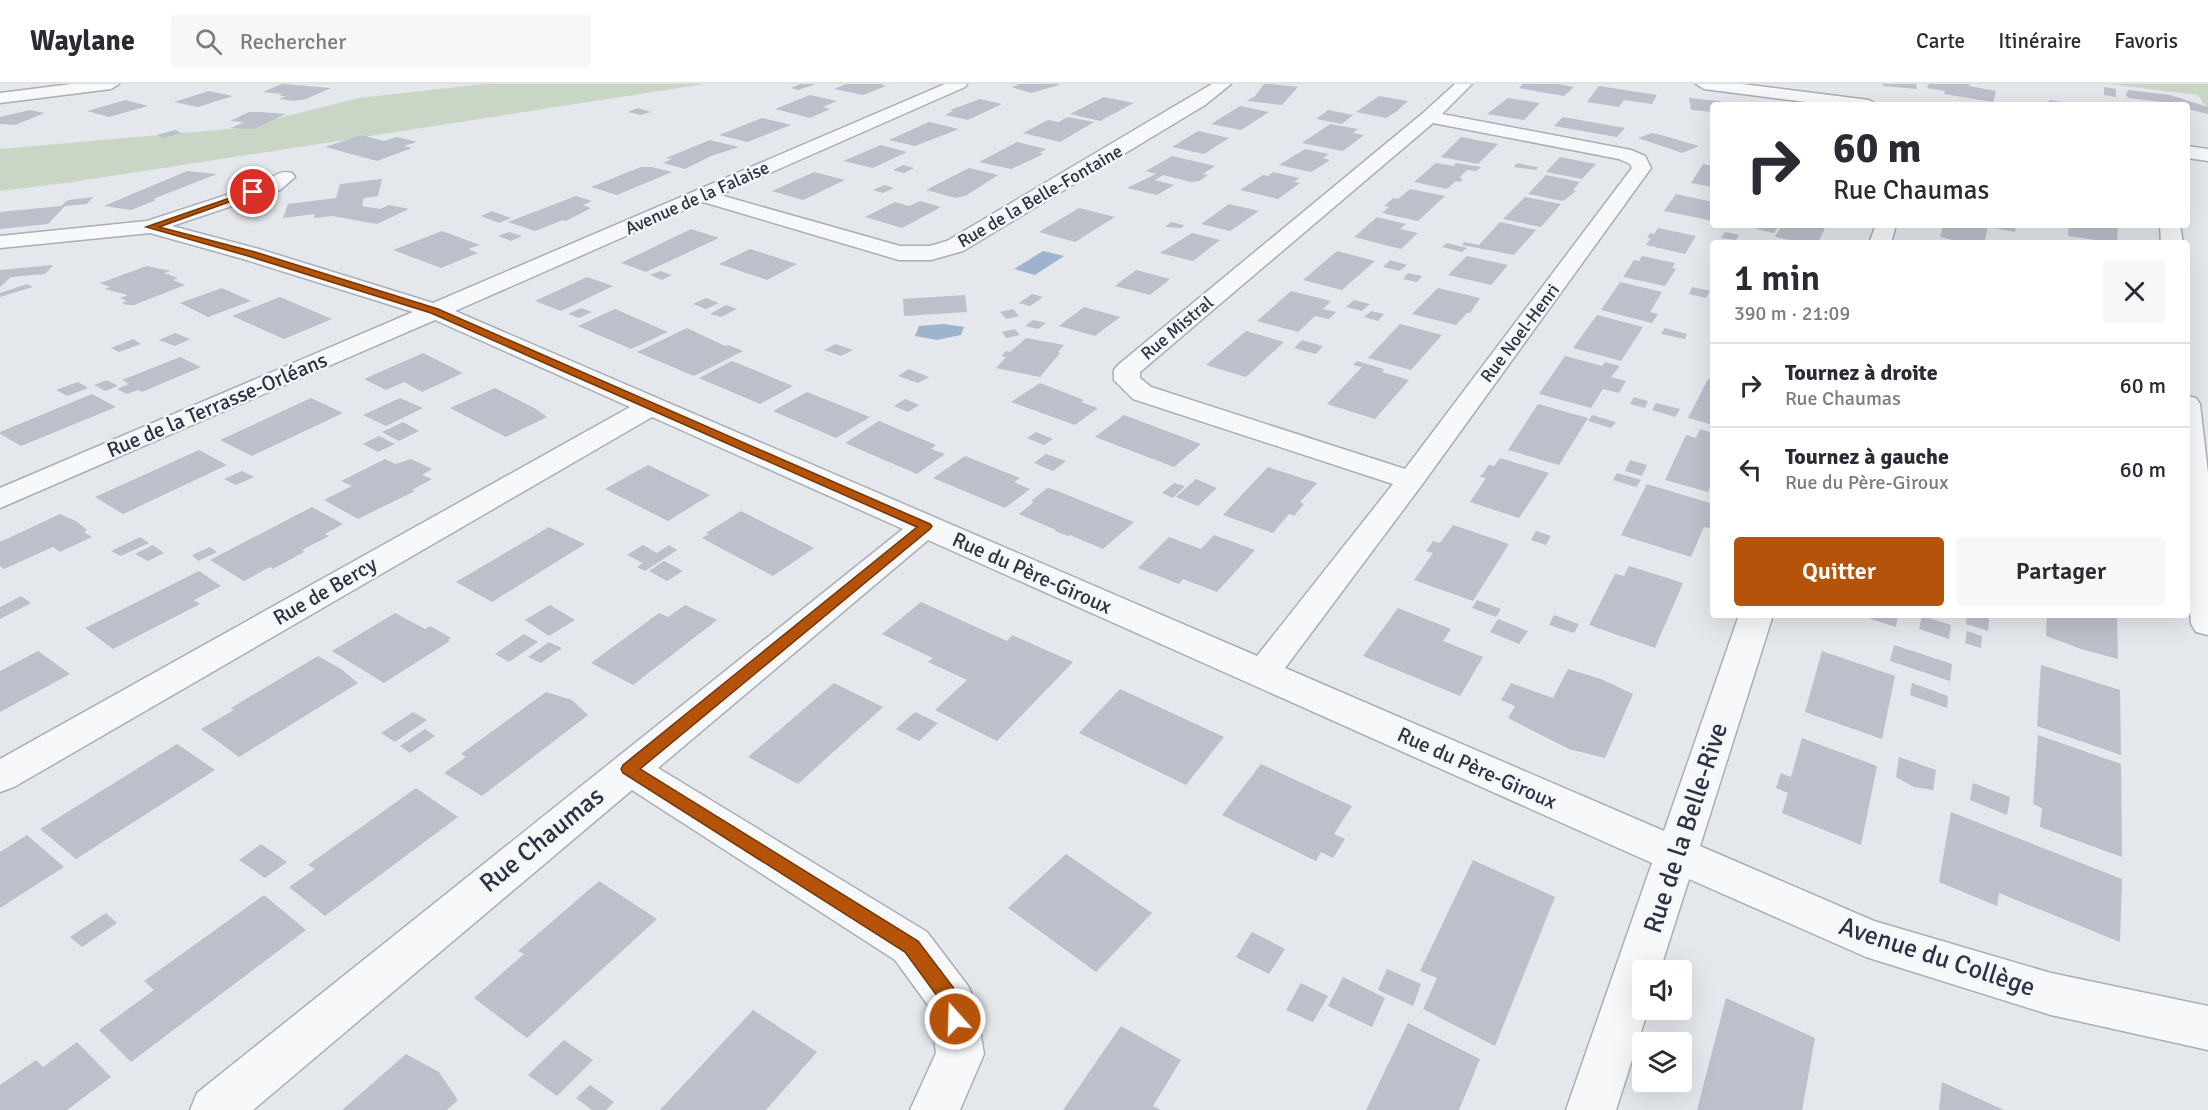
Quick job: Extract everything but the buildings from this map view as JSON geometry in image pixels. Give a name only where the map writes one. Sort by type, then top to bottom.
[{"type":"street","points":[[0,98],[111,84]]},
{"type":"street","name":"Avenue de la Falaise","points":[[435,311],[959,84]]},
{"type":"street","name":"Rue de la Belle-Fontaine","points":[[703,196],[899,253],[931,253],[955,246],[1204,98],[1223,84]]},
{"type":"street","name":"Rue Mistral","points":[[1411,480],[1142,393],[1127,380],[1127,370],[1429,117],[1464,84]]},
{"type":"street","points":[[1704,84],[1845,102]]},
{"type":"street","name":"Rue Noel-Henri","points":[[1262,674],[1411,480],[1642,168],[1638,159],[1624,154],[1429,117]]},
{"type":"street","points":[[2190,152],[2208,155]]},
{"type":"street","points":[[150,227],[273,186],[285,177]]},
{"type":"street","name":"Rue du Père-Giroux","points":[[0,242],[150,227],[251,254],[435,311],[1677,855]]},
{"type":"street","name":"Rue de la Terrasse-Orléans","points":[[0,499],[435,311]]},
{"type":"street","name":"Rue de Bercy","points":[[0,777],[651,406]]},
{"type":"street","points":[[2190,435],[2208,624]]},
{"type":"street","name":"Rue Chaumas","points":[[215,1110],[926,526]]},
{"type":"street","name":"Rue de la Belle-Rive","points":[[1591,1110],[1755,618]]},
{"type":"street","points":[[628,769],[911,946],[952,1001],[960,1054],[935,1110]]},
{"type":"street","name":"Avenue du Collège","points":[[1677,855],[1866,938],[2051,994],[2208,1029]]},
{"type":"green space","points":[[484,84],[704,84],[73,182],[0,191],[0,149],[239,128],[359,98]]},
{"type":"green space","points":[[2109,84],[2208,84],[2208,110],[2198,95]]},
{"type":"water","points":[[1043,251],[1064,256],[1035,275],[1014,269]]},
{"type":"water","points":[[944,324],[964,327],[961,335],[937,340],[915,336],[919,326]]},
{"type":"route","points":[[253,192],[150,227],[251,254],[435,311],[926,526],[628,769],[911,946],[952,1001],[955,1019]]}]
